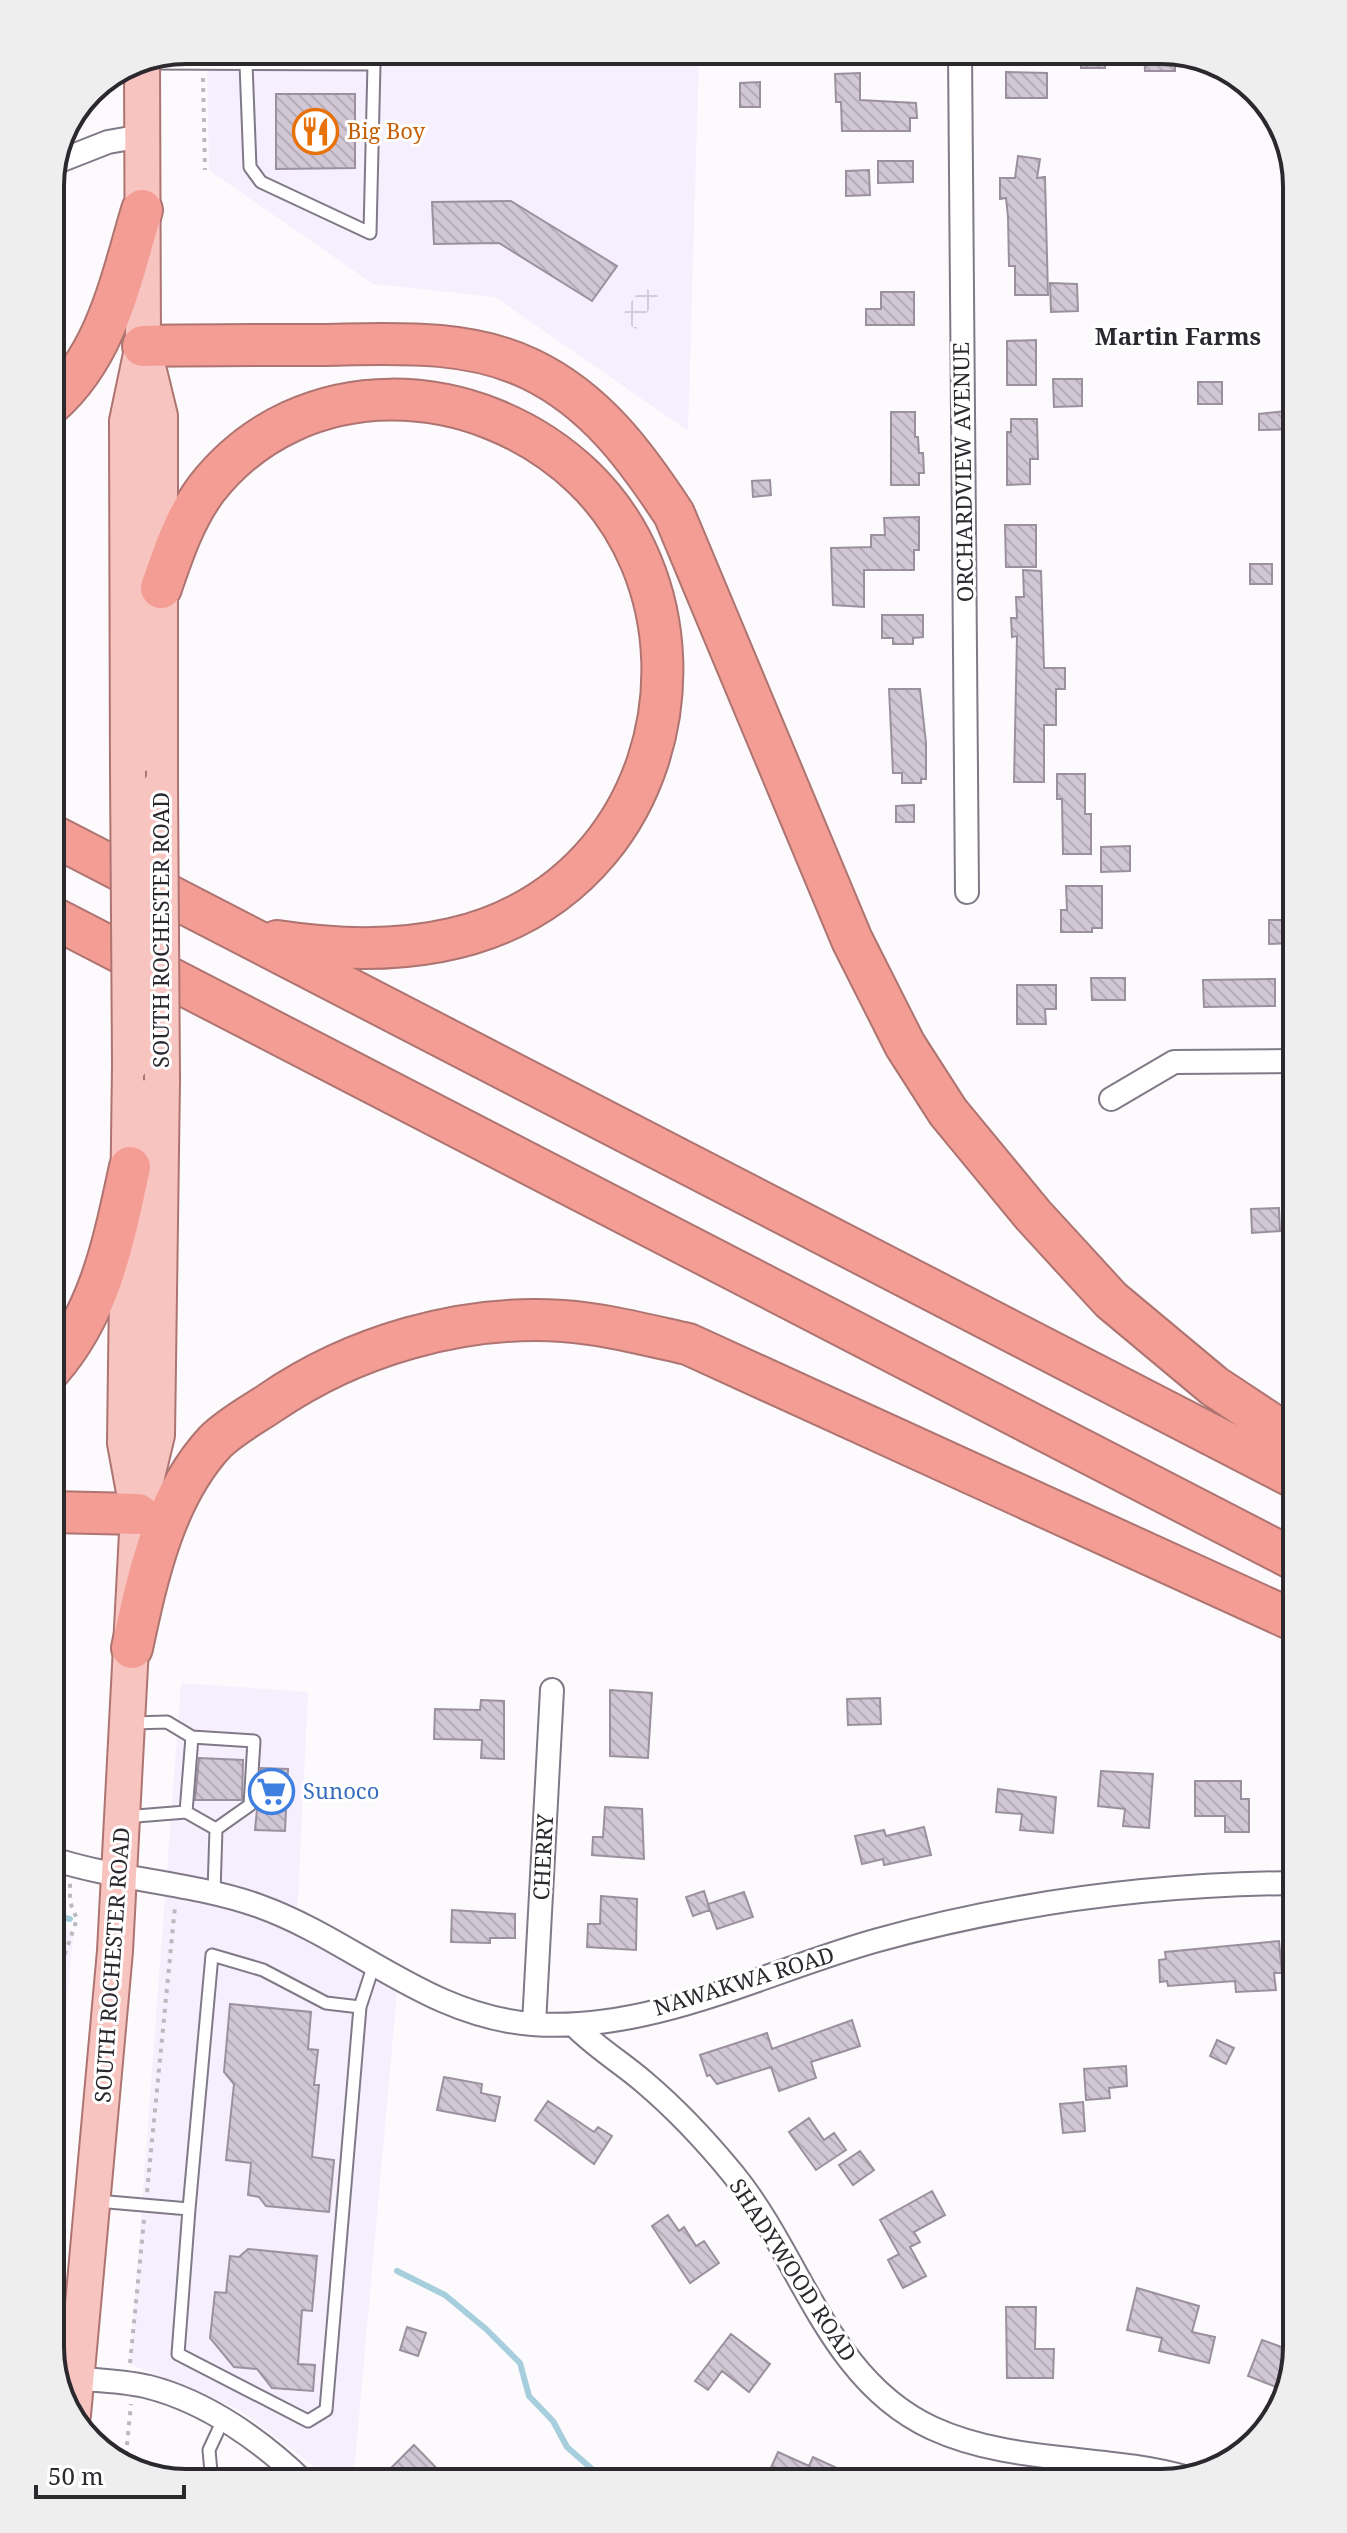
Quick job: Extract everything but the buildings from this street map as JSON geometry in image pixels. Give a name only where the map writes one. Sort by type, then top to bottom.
[{"type":"highway","points":[[64,389],[93,356],[112,311],[142,210]]},
{"type":"highway","points":[[143,346],[399,344],[463,350],[530,369],[574,395],[611,428],[640,462],[674,514],[852,940],[905,1045],[948,1112],[1033,1215],[1111,1300],[1214,1386],[1283,1432]]},
{"type":"highway","points":[[161,588],[182,531],[207,488],[247,448],[288,421],[312,412],[337,403],[385,398],[441,403],[502,424],[545,449],[582,477],[612,511],[635,550],[654,596],[662,639],[658,728],[641,786],[617,828],[583,870],[516,917],[455,941],[409,948],[355,950],[247,936]]},
{"type":"highway","points":[[64,841],[1283,1472]]},
{"type":"highway","points":[[64,923],[1283,1554]]},
{"type":"highway","points":[[64,1355],[91,1309],[110,1258],[130,1167]]},
{"type":"highway","points":[[132,1648],[162,1536],[185,1484],[216,1441],[292,1388],[380,1348],[466,1325],[561,1321],[618,1328],[688,1344],[1283,1616]]},
{"type":"highway","points":[[64,1512],[138,1514]]},
{"type":"main road","name":"SOUTH ROCHESTER ROAD","points":[[138,1514],[125,1443],[130,1167],[127,421],[143,346],[142,72]]},
{"type":"main road","name":"SOUTH ROCHESTER ROAD","points":[[74,2397],[120,1876],[138,1514],[157,1435],[162,1080],[160,416],[143,346]]},
{"type":"street","name":"ORCHARDVIEW AVENUE","points":[[960,64],[967,892]]},
{"type":"street","points":[[67,158],[108,142],[142,136]]},
{"type":"street","points":[[1111,1099],[1174,1062],[1283,1061]]},
{"type":"street","name":"CHERRY","points":[[534,2024],[552,1690]]},
{"type":"street","name":"NAWAKWA ROAD","points":[[64,1862],[120,1876],[176,1883],[214,1892],[297,1921],[398,1981],[444,2003],[482,2016],[534,2024],[574,2025],[690,2002],[854,1947],[959,1920],[1155,1888],[1283,1883]]},
{"type":"street","name":"SHADYWOOD ROAD","points":[[574,2025],[672,2106],[710,2147],[760,2211],[842,2351],[864,2379],[902,2412],[955,2438],[985,2446],[1151,2469]]},
{"type":"street","points":[[76,2378],[131,2383],[169,2393],[223,2420],[287,2469]]},
{"type":"lane","points":[[246,64],[250,167],[261,182],[370,233],[374,64]]},
{"type":"lane","points":[[129,1723],[167,1722],[192,1737],[254,1741],[250,1805],[216,1829]]},
{"type":"lane","points":[[186,1812],[192,1737]]},
{"type":"lane","points":[[123,1817],[186,1812],[216,1829]]},
{"type":"lane","points":[[214,1892],[216,1829]]},
{"type":"lane","points":[[360,2007],[326,2003],[263,1970],[212,1955],[178,2354],[308,2421],[326,2410],[360,2007],[374,1964]]},
{"type":"lane","points":[[92,2201],[189,2209]]},
{"type":"lane","points":[[211,2469],[209,2450],[223,2420]]},
{"type":"path","points":[[203,76],[205,170]]},
{"type":"path","points":[[64,1957],[77,1919],[70,1902],[70,1890]]},
{"type":"path","points":[[126,2453],[145,2205],[175,1897]]},
{"type":"shaded area","points":[[207,64],[699,64],[688,431],[495,297],[373,284],[209,170]]},
{"type":"shaded area","points":[[642,286],[658,296],[636,329],[620,319]]},
{"type":"shaded area","points":[[181,1683],[308,1692],[297,1921],[398,1981],[354,2469],[318,2469],[240,2410],[130,2364]]},
{"type":"shaded area","points":[[64,1924],[73,1936],[64,2030]]},
{"type":"waterway","points":[[64,1918],[70,1919]]},
{"type":"waterway","points":[[397,2271],[445,2295],[520,2363],[529,2396],[553,2421],[567,2447],[592,2469]]},
{"type":"place","name":"Big Boy","points":[[316,131]]},
{"type":"place","name":"Sunoco","points":[[272,1791]]},
{"type":"district","name":"Martin Farms","points":[[1178,337]]}]
